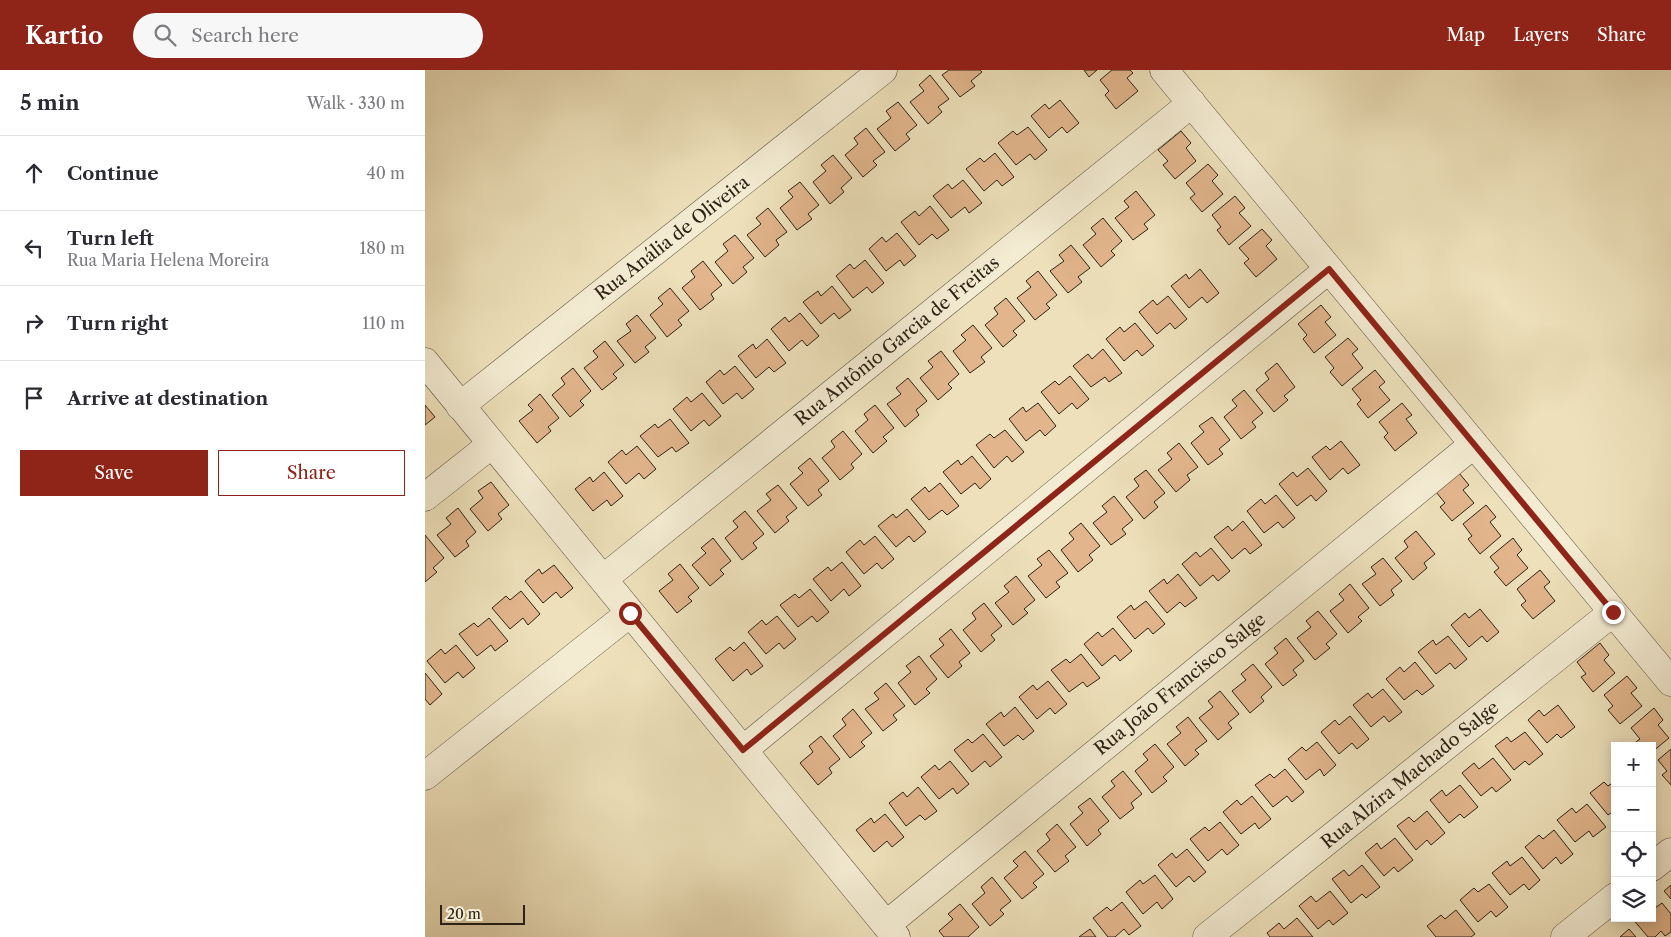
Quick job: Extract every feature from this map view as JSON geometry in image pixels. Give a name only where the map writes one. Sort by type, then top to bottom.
[{"type":"street","name":"Rua Anália de Oliveira","points":[[460,406],[883,70]]},
{"type":"street","points":[[1164,70],[1671,682]]},
{"type":"street","name":"Rua Antônio Garcia de Freitas","points":[[603,579],[1192,103]]},
{"type":"street","points":[[743,750],[1329,269]]},
{"type":"street","points":[[425,362],[891,931]]},
{"type":"street","points":[[425,497],[492,444]]},
{"type":"street","name":"Rua João Francisco Salge","points":[[891,931],[1474,444]]},
{"type":"street","name":"Rua Alzira Machado Salge","points":[[1207,937],[1613,612]]},
{"type":"street","points":[[425,776],[630,613]]},
{"type":"street","points":[[1656,864],[1671,852]]},
{"type":"street","points":[[1565,937],[1611,900]]},
{"type":"building","points":[[949,70],[980,70],[982,72],[971,81],[975,86],[960,97],[942,75]]},
{"type":"building","points":[[1084,70],[1097,70],[1089,77]]},
{"type":"building","points":[[1112,70],[1130,70],[1133,73],[1127,78],[1138,91],[1116,109],[1105,95],[1109,91],[1100,80]]},
{"type":"building","points":[[930,75],[949,99],[938,107],[942,112],[928,124],[910,102],[924,91],[919,85]]},
{"type":"building","points":[[1060,100],[1079,123],[1067,133],[1062,127],[1049,138],[1031,116],[1045,104],[1049,109]]},
{"type":"building","points":[[898,102],[917,125],[906,134],[910,139],[895,151],[877,129],[891,118],[886,111]]},
{"type":"building","points":[[1028,127],[1047,150],[1035,160],[1030,154],[1016,165],[998,143],[1013,131],[1017,135]]},
{"type":"building","points":[[866,128],[885,152],[873,161],[877,165],[863,177],[845,155],[858,144],[854,138]]},
{"type":"building","points":[[1181,131],[1191,143],[1186,148],[1196,161],[1175,179],[1163,165],[1168,161],[1158,150]]},
{"type":"building","points":[[995,153],[1014,177],[1002,186],[997,180],[984,191],[966,169],[980,158],[984,162]]},
{"type":"building","points":[[833,155],[852,178],[841,188],[844,192],[830,204],[813,182],[826,171],[821,165]]},
{"type":"building","points":[[1208,164],[1218,175],[1212,181],[1223,194],[1202,212],[1190,198],[1195,194],[1186,183]]},
{"type":"building","points":[[963,180],[982,203],[969,213],[965,207],[951,218],[933,196],[948,184],[952,189]]},
{"type":"building","points":[[800,182],[819,205],[808,214],[812,219],[797,230],[780,208],[793,197],[788,191]]},
{"type":"building","points":[[1136,191],[1155,215],[1144,224],[1148,229],[1133,240],[1115,218],[1129,207],[1124,201]]},
{"type":"building","points":[[1235,196],[1245,208],[1239,213],[1251,226],[1229,245],[1217,230],[1221,227],[1212,215]]},
{"type":"building","points":[[930,206],[949,230],[937,239],[932,234],[919,245],[901,222],[915,211],[919,216]]},
{"type":"building","points":[[768,208],[787,232],[776,240],[779,245],[765,257],[747,235],[761,224],[756,218]]},
{"type":"building","points":[[1103,218],[1122,241],[1111,251],[1115,255],[1101,267],[1083,245],[1096,234],[1091,228]]},
{"type":"building","points":[[1262,229],[1272,240],[1266,246],[1277,259],[1256,277],[1244,263],[1249,259],[1239,248]]},
{"type":"building","points":[[897,233],[916,256],[904,266],[900,260],[886,271],[869,249],[882,237],[886,242]]},
{"type":"building","points":[[735,235],[754,258],[743,267],[747,272],[733,284],[715,262],[728,251],[723,244]]},
{"type":"building","points":[[1071,245],[1090,268],[1078,277],[1082,282],[1068,293],[1050,271],[1064,261],[1059,255]]},
{"type":"building","points":[[865,260],[884,283],[872,293],[867,287],[853,298],[836,276],[850,264],[854,269]]},
{"type":"building","points":[[703,261],[722,285],[711,294],[714,299],[700,310],[682,288],[695,277],[691,271]]},
{"type":"building","points":[[1200,269],[1219,293],[1207,303],[1202,297],[1189,308],[1171,286],[1186,274],[1189,279]]},
{"type":"building","points":[[1038,271],[1057,295],[1046,304],[1050,308],[1035,320],[1017,298],[1031,287],[1026,281]]},
{"type":"building","points":[[832,286],[851,310],[839,319],[834,313],[821,324],[803,302],[818,291],[821,296]]},
{"type":"building","points":[[670,288],[689,311],[678,320],[682,325],[667,337],[650,315],[663,304],[658,298]]},
{"type":"building","points":[[1168,296],[1187,319],[1175,329],[1170,323],[1157,334],[1139,312],[1153,300],[1157,305]]},
{"type":"building","points":[[1006,298],[1025,321],[1013,331],[1017,335],[1003,347],[985,325],[998,314],[994,308]]},
{"type":"building","points":[[1321,305],[1331,317],[1325,322],[1336,335],[1314,353],[1303,339],[1307,335],[1298,324]]},
{"type":"building","points":[[800,313],[819,336],[807,346],[802,340],[789,351],[771,329],[785,317],[789,322]]},
{"type":"building","points":[[637,315],[656,338],[645,347],[649,352],[635,363],[617,341],[631,331],[626,324]]},
{"type":"building","points":[[1135,323],[1154,346],[1142,356],[1137,350],[1124,361],[1106,339],[1120,327],[1124,332]]},
{"type":"building","points":[[973,325],[992,348],[981,357],[985,362],[970,373],[953,351],[966,340],[961,335]]},
{"type":"building","points":[[1348,338],[1358,349],[1352,354],[1363,368],[1342,386],[1330,372],[1334,368],[1325,357]]},
{"type":"building","points":[[767,339],[786,363],[774,372],[769,367],[756,378],[738,356],[753,344],[756,349]]},
{"type":"building","points":[[605,341],[624,365],[613,374],[617,378],[602,390],[584,368],[598,357],[593,351]]},
{"type":"building","points":[[1103,349],[1122,373],[1109,382],[1105,377],[1091,387],[1073,366],[1088,354],[1092,359]]},
{"type":"building","points":[[941,351],[959,374],[948,384],[952,388],[938,400],[920,378],[933,367],[928,361]]},
{"type":"building","points":[[1277,363],[1295,387],[1284,396],[1288,400],[1274,412],[1256,390],[1269,379],[1265,373]]},
{"type":"building","points":[[735,366],[754,389],[742,399],[737,393],[723,404],[706,382],[720,370],[724,375]]},
{"type":"building","points":[[573,368],[591,391],[580,401],[584,405],[570,417],[552,395],[565,384],[561,378]]},
{"type":"building","points":[[1375,370],[1385,382],[1379,387],[1390,400],[1368,418],[1357,404],[1361,400],[1352,389]]},
{"type":"building","points":[[1070,376],[1089,399],[1077,409],[1072,403],[1059,414],[1041,392],[1055,381],[1059,385]]},
{"type":"building","points":[[908,378],[927,401],[916,410],[919,415],[905,427],[887,404],[901,394],[896,388]]},
{"type":"building","points":[[1244,390],[1263,413],[1252,422],[1256,427],[1241,439],[1224,417],[1237,406],[1232,400]]},
{"type":"building","points":[[702,393],[721,416],[709,426],[704,420],[691,431],[673,409],[687,397],[691,402]]},
{"type":"building","points":[[540,394],[559,418],[548,427],[551,431],[537,443],[519,421],[533,410],[528,405]]},
{"type":"building","points":[[1038,403],[1056,426],[1045,436],[1040,430],[1026,441],[1009,419],[1023,407],[1026,412]]},
{"type":"building","points":[[1402,403],[1412,415],[1406,419],[1417,433],[1395,451],[1384,437],[1388,433],[1379,422]]},
{"type":"building","points":[[425,405],[435,417],[425,425]]},
{"type":"building","points":[[875,405],[894,428],[883,437],[887,441],[873,453],[855,431],[868,420],[864,414]]},
{"type":"building","points":[[1212,417],[1230,440],[1219,449],[1223,454],[1208,465],[1191,443],[1204,432],[1199,426]]},
{"type":"building","points":[[670,419],[689,443],[676,452],[672,447],[658,457],[640,436],[655,424],[658,428]]},
{"type":"building","points":[[1005,430],[1024,452],[1012,462],[1007,456],[994,468],[976,445],[990,434],[994,438]]},
{"type":"building","points":[[843,431],[862,454],[851,464],[854,468],[840,480],[822,458],[835,447],[831,441]]},
{"type":"building","points":[[1341,441],[1360,465],[1348,474],[1343,468],[1330,480],[1312,457],[1326,446],[1330,450]]},
{"type":"building","points":[[1179,443],[1198,467],[1187,475],[1190,480],[1176,492],[1158,470],[1172,459],[1167,453]]},
{"type":"building","points":[[637,446],[656,469],[644,479],[639,473],[626,484],[608,462],[622,450],[626,455]]},
{"type":"building","points":[[972,456],[991,479],[980,489],[975,483],[961,494],[943,472],[958,460],[961,465]]},
{"type":"building","points":[[810,458],[829,481],[818,490],[822,495],[808,506],[790,484],[803,473],[798,468]]},
{"type":"building","points":[[1308,468],[1327,491],[1316,501],[1311,495],[1297,506],[1279,484],[1293,472],[1297,477]]},
{"type":"building","points":[[1146,470],[1165,493],[1154,502],[1158,507],[1144,519],[1126,497],[1139,486],[1134,479]]},
{"type":"building","points":[[604,472],[623,496],[611,506],[607,500],[593,511],[575,489],[590,477],[593,482]]},
{"type":"building","points":[[1459,473],[1469,485],[1463,490],[1474,503],[1452,521],[1440,507],[1445,503],[1436,492]]},
{"type":"building","points":[[491,482],[509,505],[498,514],[502,519],[488,531],[470,509],[483,498],[478,491]]},
{"type":"building","points":[[940,483],[959,506],[947,515],[942,510],[929,520],[911,499],[925,487],[929,492]]},
{"type":"building","points":[[778,485],[797,508],[786,517],[789,521],[775,533],[757,511],[771,500],[766,494]]},
{"type":"building","points":[[1276,495],[1295,518],[1283,528],[1278,522],[1264,533],[1247,511],[1261,499],[1265,504]]},
{"type":"building","points":[[1114,496],[1133,520],[1122,529],[1126,534],[1111,545],[1093,523],[1107,512],[1102,506]]},
{"type":"building","points":[[1486,505],[1496,517],[1490,522],[1501,536],[1480,554],[1468,539],[1472,536],[1463,524]]},
{"type":"building","points":[[458,508],[476,532],[466,541],[469,546],[455,557],[437,535],[451,524],[446,518]]},
{"type":"building","points":[[907,509],[926,532],[914,542],[909,536],[896,547],[878,526],[893,514],[896,518]]},
{"type":"building","points":[[745,511],[764,534],[753,543],[757,548],[742,560],[725,538],[738,527],[733,521]]},
{"type":"building","points":[[1243,521],[1262,545],[1250,554],[1245,548],[1232,559],[1214,537],[1228,526],[1232,531]]},
{"type":"building","points":[[1081,523],[1100,546],[1089,555],[1093,560],[1078,572],[1061,550],[1074,539],[1069,533]]},
{"type":"building","points":[[1416,531],[1435,554],[1424,563],[1427,568],[1413,580],[1395,558],[1408,547],[1404,541]]},
{"type":"building","points":[[425,535],[444,558],[433,568],[437,572],[425,582]]},
{"type":"building","points":[[875,536],[894,559],[882,569],[877,563],[864,574],[846,552],[860,540],[864,545]]},
{"type":"building","points":[[713,538],[731,561],[720,570],[724,574],[710,586],[692,565],[706,553],[701,548]]},
{"type":"building","points":[[1513,538],[1522,550],[1517,555],[1528,568],[1506,586],[1494,572],[1499,568],[1490,557]]},
{"type":"building","points":[[1211,548],[1230,571],[1218,581],[1213,575],[1200,586],[1182,564],[1196,552],[1200,557]]},
{"type":"building","points":[[1049,550],[1068,573],[1056,582],[1060,587],[1046,598],[1028,576],[1042,565],[1037,559]]},
{"type":"building","points":[[1383,558],[1402,581],[1391,590],[1394,595],[1380,606],[1362,584],[1376,574],[1371,567]]},
{"type":"building","points":[[842,562],[861,586],[849,596],[844,589],[831,601],[813,579],[828,567],[831,571]]},
{"type":"building","points":[[680,564],[699,588],[688,597],[692,601],[677,613],[659,591],[673,580],[668,574]]},
{"type":"building","points":[[554,565],[573,588],[561,598],[556,592],[543,603],[525,581],[539,569],[542,574]]},
{"type":"building","points":[[1540,570],[1550,582],[1544,587],[1555,601],[1533,619],[1521,605],[1526,601],[1517,589]]},
{"type":"building","points":[[1178,574],[1197,598],[1185,607],[1180,602],[1167,613],[1149,591],[1164,579],[1167,584]]},
{"type":"building","points":[[1016,576],[1035,600],[1024,609],[1028,613],[1013,625],[995,603],[1009,592],[1004,586]]},
{"type":"building","points":[[1350,584],[1369,608],[1358,617],[1362,621],[1348,633],[1330,611],[1344,600],[1339,594]]},
{"type":"building","points":[[810,589],[829,612],[817,622],[812,616],[798,627],[780,605],[795,594],[799,598]]},
{"type":"building","points":[[521,591],[540,614],[528,625],[523,618],[510,629],[492,608],[506,596],[510,600]]},
{"type":"building","points":[[1146,601],[1165,624],[1153,634],[1148,628],[1135,639],[1117,617],[1131,605],[1134,610]]},
{"type":"building","points":[[984,603],[1002,626],[991,635],[995,640],[981,652],[963,630],[976,619],[972,613]]},
{"type":"building","points":[[1480,609],[1499,632],[1487,642],[1482,636],[1469,647],[1451,625],[1465,613],[1469,618]]},
{"type":"building","points":[[1318,611],[1337,634],[1326,644],[1330,648],[1315,660],[1297,638],[1311,627],[1306,621]]},
{"type":"building","points":[[777,616],[796,639],[784,649],[779,643],[766,654],[748,632],[762,620],[766,625]]},
{"type":"building","points":[[489,618],[508,641],[495,651],[491,645],[477,656],[459,634],[474,623],[478,627]]},
{"type":"building","points":[[1113,628],[1132,651],[1120,661],[1115,655],[1102,666],[1084,644],[1098,632],[1102,637]]},
{"type":"building","points":[[951,629],[970,653],[959,662],[962,666],[948,678],[930,656],[944,645],[939,639]]},
{"type":"building","points":[[1448,636],[1467,659],[1455,669],[1450,663],[1436,674],[1418,652],[1433,640],[1436,645]]},
{"type":"building","points":[[1286,638],[1304,661],[1293,670],[1297,675],[1283,686],[1265,664],[1278,653],[1274,648]]},
{"type":"building","points":[[744,642],[763,666],[751,675],[747,669],[733,681],[715,659],[730,647],[734,651]]},
{"type":"building","points":[[1600,643],[1609,655],[1604,660],[1615,673],[1593,692],[1581,677],[1586,674],[1577,662]]},
{"type":"building","points":[[456,645],[475,668],[463,678],[458,672],[445,683],[427,661],[441,649],[445,654]]},
{"type":"building","points":[[1081,654],[1100,678],[1087,687],[1083,682],[1069,692],[1051,670],[1066,659],[1070,663]]},
{"type":"building","points":[[919,656],[937,679],[926,689],[930,693],[915,705],[898,683],[911,672],[906,666]]},
{"type":"building","points":[[1415,662],[1434,686],[1422,695],[1417,690],[1404,700],[1386,679],[1400,667],[1404,672]]},
{"type":"building","points":[[1253,664],[1272,687],[1261,697],[1264,701],[1250,713],[1232,691],[1246,680],[1241,674]]},
{"type":"building","points":[[425,673],[442,694],[430,705],[425,699]]},
{"type":"building","points":[[1627,676],[1637,688],[1631,693],[1642,706],[1620,724],[1608,710],[1613,706],[1604,695]]},
{"type":"building","points":[[1048,681],[1067,704],[1055,714],[1050,708],[1037,719],[1019,697],[1033,685],[1037,690]]},
{"type":"building","points":[[886,683],[905,706],[893,715],[897,720],[883,731],[865,709],[879,699],[874,693]]},
{"type":"building","points":[[1383,689],[1402,712],[1389,722],[1384,716],[1371,727],[1353,705],[1368,693],[1372,698]]},
{"type":"building","points":[[1220,691],[1239,714],[1228,723],[1232,728],[1218,740],[1199,718],[1213,707],[1208,701]]},
{"type":"building","points":[[1558,705],[1575,727],[1561,738],[1557,734],[1547,743],[1528,720],[1539,710],[1544,716]]},
{"type":"building","points":[[1015,707],[1034,731],[1023,740],[1018,735],[1004,746],[986,724],[1001,712],[1004,717]]},
{"type":"building","points":[[1654,708],[1663,720],[1658,725],[1669,738],[1656,749],[1656,742],[1636,742],[1640,739],[1631,728]]},
{"type":"building","points":[[853,709],[872,733],[861,742],[865,746],[850,758],[833,736],[846,725],[842,719]]},
{"type":"building","points":[[1350,716],[1369,739],[1357,749],[1352,743],[1339,754],[1321,732],[1335,720],[1339,725]]},
{"type":"building","points":[[1188,717],[1207,741],[1195,750],[1199,754],[1185,766],[1167,744],[1181,733],[1176,727]]},
{"type":"building","points":[[1525,732],[1543,754],[1529,765],[1525,761],[1514,770],[1495,746],[1507,737],[1511,742]]},
{"type":"building","points":[[983,734],[1002,757],[990,767],[985,761],[972,772],[954,750],[968,739],[972,743]]},
{"type":"building","points":[[821,736],[840,759],[829,768],[832,773],[818,785],[800,763],[813,752],[809,746]]},
{"type":"building","points":[[1317,742],[1336,765],[1324,776],[1320,769],[1306,780],[1288,759],[1302,747],[1306,751]]},
{"type":"building","points":[[1155,744],[1174,767],[1163,777],[1167,781],[1152,793],[1135,771],[1148,760],[1143,754]]},
{"type":"building","points":[[1671,749],[1671,785],[1662,775],[1667,771],[1658,760]]},
{"type":"building","points":[[1493,758],[1511,780],[1496,792],[1492,787],[1481,796],[1462,773],[1474,763],[1479,769]]},
{"type":"building","points":[[950,761],[969,784],[957,794],[953,788],[939,799],[921,777],[935,765],[939,770]]},
{"type":"building","points":[[1285,769],[1304,792],[1292,802],[1287,796],[1273,807],[1255,785],[1270,774],[1274,778]]},
{"type":"building","points":[[1123,771],[1142,794],[1131,803],[1134,808],[1120,819],[1102,797],[1115,786],[1111,781]]},
{"type":"building","points":[[1604,782],[1608,786],[1611,784],[1611,813],[1608,815],[1590,793]]},
{"type":"building","points":[[1460,785],[1478,807],[1464,818],[1460,814],[1449,823],[1430,800],[1442,790],[1446,796]]},
{"type":"building","points":[[918,787],[937,811],[925,820],[920,815],[906,826],[889,803],[903,792],[907,797]]},
{"type":"building","points":[[1252,796],[1271,819],[1259,829],[1255,823],[1241,834],[1223,812],[1237,800],[1241,805]]},
{"type":"building","points":[[1090,798],[1109,821],[1098,830],[1101,834],[1087,846],[1070,824],[1083,813],[1078,807]]},
{"type":"building","points":[[1587,804],[1606,827],[1593,837],[1589,831],[1575,842],[1557,820],[1572,808],[1576,813]]},
{"type":"building","points":[[1427,811],[1445,833],[1431,845],[1427,840],[1416,850],[1397,826],[1409,817],[1414,822]]},
{"type":"building","points":[[885,814],[904,837],[892,847],[887,841],[874,852],[856,830],[871,818],[874,823]]},
{"type":"building","points":[[1220,822],[1239,845],[1227,855],[1222,849],[1208,861],[1190,839],[1205,827],[1209,831]]},
{"type":"building","points":[[1057,824],[1076,847],[1065,856],[1069,861],[1055,872],[1037,851],[1050,840],[1046,834]]},
{"type":"building","points":[[1554,830],[1573,854],[1561,864],[1556,857],[1543,869],[1525,847],[1539,835],[1543,839]]},
{"type":"building","points":[[1395,838],[1413,860],[1398,872],[1394,867],[1384,876],[1365,853],[1377,843],[1381,849]]},
{"type":"building","points":[[1187,849],[1206,872],[1194,882],[1189,876],[1176,887],[1158,865],[1172,853],[1176,858]]},
{"type":"building","points":[[1025,851],[1044,874],[1033,883],[1037,887],[1022,899],[1004,878],[1018,866],[1013,861]]},
{"type":"building","points":[[1522,857],[1540,880],[1529,890],[1524,884],[1510,895],[1492,873],[1507,861],[1510,866]]},
{"type":"building","points":[[1362,865],[1380,887],[1366,898],[1362,894],[1351,903],[1332,879],[1344,870],[1349,876]]},
{"type":"building","points":[[1155,875],[1173,899],[1162,909],[1157,902],[1143,914],[1126,892],[1140,880],[1143,884]]},
{"type":"building","points":[[992,877],[1011,901],[1000,910],[1004,914],[990,926],[972,904],[985,893],[981,887]]},
{"type":"building","points":[[1489,884],[1508,907],[1496,917],[1491,911],[1478,922],[1460,900],[1474,888],[1478,892]]},
{"type":"building","points":[[1671,885],[1671,899],[1664,891]]},
{"type":"building","points":[[1330,891],[1348,913],[1333,925],[1329,920],[1318,929],[1299,906],[1311,896],[1316,902]]},
{"type":"building","points":[[1122,902],[1141,926],[1129,935],[1124,929],[1115,937],[1108,937],[1093,918],[1107,907],[1111,911]]},
{"type":"building","points":[[1662,903],[1671,914],[1671,932],[1665,936],[1661,931],[1655,937],[1648,937],[1635,922],[1656,922],[1656,907]]},
{"type":"building","points":[[960,904],[979,927],[968,937],[944,937],[939,931],[953,919],[948,914]]},
{"type":"building","points":[[1456,910],[1475,934],[1471,937],[1436,937],[1427,926],[1441,915],[1445,919]]},
{"type":"building","points":[[1297,918],[1313,937],[1270,937],[1267,933],[1279,923],[1284,929]]},
{"type":"building","points":[[1090,929],[1096,937],[1079,937]]},
{"type":"building","points":[[1629,929],[1636,937],[1620,937]]},
{"type":"route","points":[[630,613],[743,750],[1329,269],[1613,612]]}]
